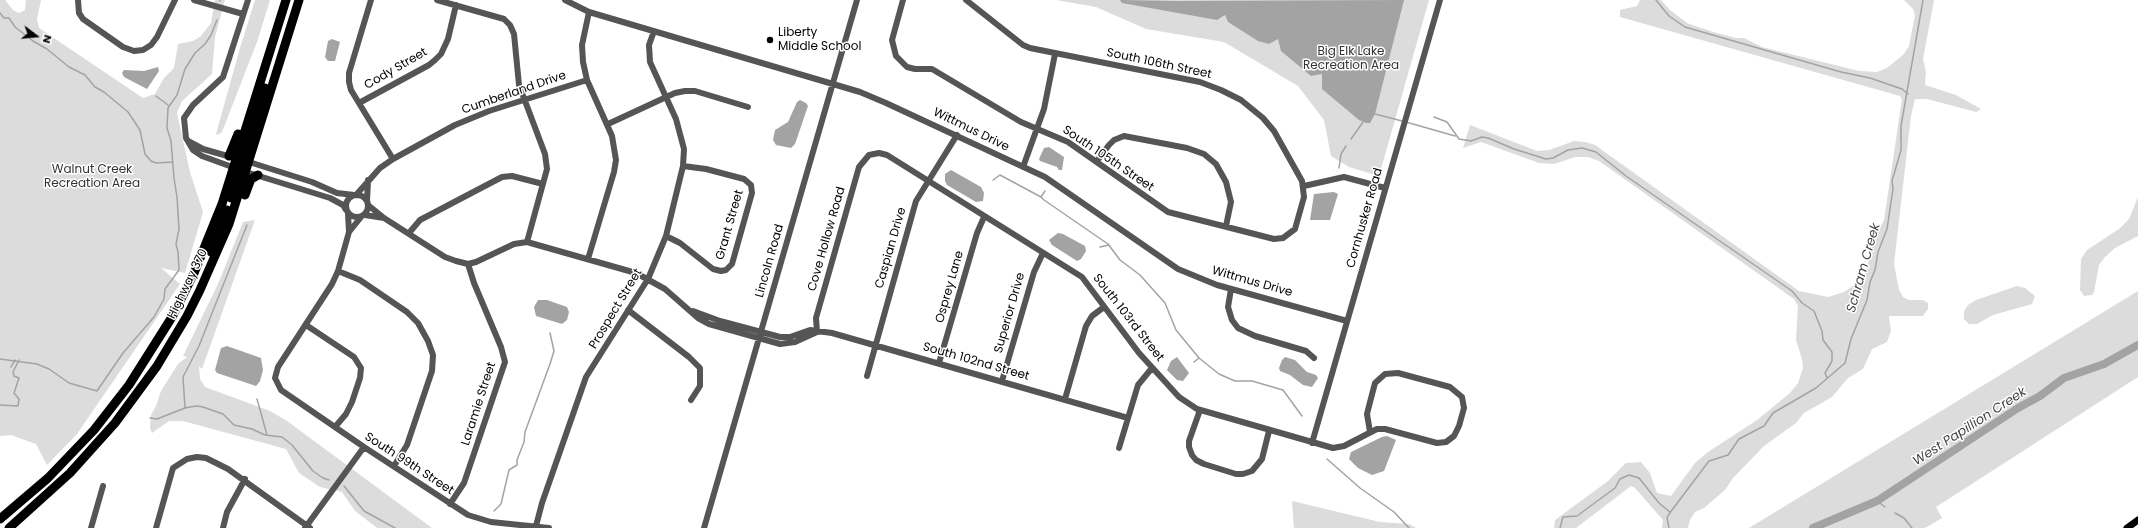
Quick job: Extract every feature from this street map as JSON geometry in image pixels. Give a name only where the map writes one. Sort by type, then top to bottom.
[{"type":"highway","name":"Highway 370","points":[[9,528],[70,473],[115,423],[157,366],[193,304],[229,224],[240,164],[286,0]]},
{"type":"highway","name":"Highway 370","points":[[0,519],[14,508],[78,448],[107,414],[144,363],[172,317],[194,273],[240,164],[299,0]]},
{"type":"highway","points":[[193,304],[240,164]]},
{"type":"highway","points":[[200,290],[217,264],[229,239],[251,179],[258,175]]},
{"type":"highway","points":[[0,524],[14,508]]},
{"type":"main road","points":[[2127,528],[2138,520]]},
{"type":"street","points":[[78,0],[79,13],[89,24],[123,47],[134,51],[143,50],[151,45],[157,37],[175,0]]},
{"type":"street","points":[[194,0],[243,14]]},
{"type":"street","points":[[248,0],[223,77],[193,105],[184,118],[184,132],[188,141],[193,150],[202,156],[312,182],[337,193],[362,196],[384,218],[409,232],[445,257],[468,264],[485,259],[514,244],[526,242],[636,273],[664,289],[705,323],[787,344],[802,340],[817,332]]},
{"type":"street","points":[[371,0],[349,73],[349,82],[351,90],[393,159]]},
{"type":"street","points":[[437,0],[504,19],[510,25],[514,34],[519,85],[523,100],[545,154],[547,169],[526,242]]},
{"type":"street","name":"Wittmus Drive","points":[[565,0],[588,12],[833,84],[880,100],[1045,177],[1063,188],[1178,270],[1231,289],[1347,321]]},
{"type":"street","name":"Lincoln Road","points":[[704,528],[857,0]]},
{"type":"street","name":"South 105th Street","points":[[903,0],[892,40],[893,49],[896,56],[907,67],[915,69],[932,69],[1021,122],[1068,142],[1168,212],[1274,238],[1283,238],[1295,229],[1304,197],[1304,186]]},
{"type":"street","name":"South 106th Street","points":[[966,0],[1023,45],[1055,54],[1200,82],[1232,95],[1252,108],[1274,131],[1294,165],[1304,186]]},
{"type":"street","name":"Cornhusker Road","points":[[1312,443],[1440,0]]},
{"type":"street","name":"Cody Street","points":[[359,103],[430,65],[441,54],[448,39],[456,5]]},
{"type":"street","points":[[588,12],[582,45],[583,62],[587,80],[608,124],[615,148],[614,172],[588,259]]},
{"type":"street","name":"Prospect Street","points":[[536,526],[542,503],[586,377],[648,279],[666,236],[683,166],[684,149],[681,133],[648,56],[649,46],[654,32]]},
{"type":"street","points":[[1023,167],[1044,109],[1055,54]]},
{"type":"street","name":"Cumberland Drive","points":[[355,195],[380,168],[393,159],[455,125],[523,100],[587,80]]},
{"type":"street","points":[[608,124],[666,97],[685,91],[696,91],[748,107]]},
{"type":"street","name":"Caspian Drive","points":[[867,376],[916,201],[957,135]]},
{"type":"street","points":[[1097,161],[1109,145],[1118,138],[1124,136],[1187,148],[1204,154],[1216,164],[1226,182],[1231,202],[1226,226]]},
{"type":"street","points":[[188,141],[203,149],[240,164],[258,175],[330,198],[343,205],[347,212],[354,217],[363,216],[384,218]]},
{"type":"street","name":"South 103rd Street","points":[[869,155],[879,153],[887,155],[984,218],[1082,277],[1152,368],[1178,396],[1200,410],[1269,431],[1333,448],[1344,446],[1370,432],[1385,429],[1441,443],[1450,440],[1457,432],[1464,408],[1462,397],[1450,387],[1398,373],[1385,374],[1375,383],[1369,406],[1367,414],[1370,432]]},
{"type":"street","name":"Cove Hollow Road","points":[[817,332],[816,318],[859,167],[869,155]]},
{"type":"street","name":"Grant Street","points":[[666,236],[680,243],[713,269],[721,271],[726,270],[732,264],[752,193],[751,185],[744,179],[706,169],[683,166]]},
{"type":"street","points":[[409,232],[420,220],[502,177],[512,176],[543,184]]},
{"type":"street","points":[[1304,186],[1344,177],[1385,188]]},
{"type":"street","points":[[344,194],[356,189],[368,180]]},
{"type":"street","points":[[349,232],[363,216],[368,203],[368,180]]},
{"type":"street","points":[[335,427],[346,414],[352,402],[360,378],[361,368],[354,357],[306,325],[325,297],[338,271],[349,232],[346,203],[355,195]]},
{"type":"street","name":"Osprey Lane","points":[[939,363],[977,232],[984,218]]},
{"type":"street","name":"Superior Drive","points":[[1002,381],[1034,272],[1043,253]]},
{"type":"street","name":"Laramie Street","points":[[450,504],[464,483],[505,362],[501,347],[474,283],[468,264]]},
{"type":"street","points":[[338,271],[360,280],[407,312],[418,323],[428,341],[433,355],[432,370],[407,445],[394,466]]},
{"type":"street","points":[[1231,289],[1228,307],[1232,320],[1238,328],[1255,336],[1306,351],[1314,358]]},
{"type":"street","points":[[1065,399],[1086,326],[1090,318],[1104,307]]},
{"type":"street","points":[[628,310],[689,357],[700,368],[700,386],[691,400]]},
{"type":"street","name":"South 99th Street","points":[[306,325],[278,367],[275,378],[281,390],[364,447],[468,515],[490,522],[549,528]]},
{"type":"street","name":"South 102nd Street","points":[[817,332],[832,333],[876,345],[1128,418]]},
{"type":"street","points":[[1119,448],[1138,384],[1152,368]]},
{"type":"street","points":[[1200,410],[1189,441],[1192,455],[1196,460],[1220,469],[1243,474],[1252,471],[1262,459],[1269,431]]},
{"type":"street","points":[[156,528],[173,468],[187,459],[206,458],[244,479],[308,527],[364,447]]},
{"type":"street","points":[[223,528],[227,512],[244,479]]},
{"type":"street","points":[[91,528],[103,486]]},
{"type":"green space","name":"Walnut Creek Recreation Area","points":[[0,0],[5,0],[13,10],[19,13],[25,10],[26,0],[41,0],[37,19],[39,28],[143,98],[155,94],[164,78],[174,68],[178,44],[193,41],[201,36],[211,23],[215,0],[225,0],[215,37],[212,74],[182,101],[177,113],[190,172],[203,212],[185,273],[161,268],[180,284],[77,434],[47,465],[36,444],[11,435],[0,436]]},
{"type":"green space","points":[[255,0],[270,0],[257,42],[222,132],[218,135],[216,134]]},
{"type":"green space","name":"Big Elk Lake Recreation Area","points":[[1056,0],[1429,0],[1379,176],[1349,167],[1331,156],[1324,120],[1298,86],[1224,42],[1146,29],[1096,7]]},
{"type":"green space","points":[[1640,0],[1661,0],[1670,10],[1687,23],[1713,32],[1736,38],[1744,38],[1762,47],[1859,71],[1877,72],[1887,68],[1904,54],[1909,46],[1915,15],[1913,9],[1904,0],[1934,0],[1923,59],[1926,72],[1925,85],[1956,95],[1981,109],[1976,112],[1927,99],[1915,99],[1911,116],[1894,264],[1899,290],[1903,297],[1909,300],[1923,300],[1928,303],[1928,309],[1923,316],[1889,316],[1891,331],[1887,342],[1872,349],[1863,369],[1848,378],[1832,397],[1804,413],[1796,423],[1764,446],[1733,478],[1725,490],[1704,508],[1695,512],[1690,520],[1688,528],[1662,528],[1663,520],[1635,488],[1631,486],[1576,528],[1554,528],[1555,520],[1608,481],[1626,463],[1641,462],[1650,473],[1657,493],[1671,496],[1695,463],[1708,452],[1757,420],[1790,393],[1798,383],[1803,368],[1802,359],[1796,340],[1798,306],[1794,299],[1599,161],[1588,157],[1575,157],[1554,164],[1539,163],[1481,142],[1463,148],[1470,125],[1537,151],[1549,150],[1574,141],[1595,145],[1799,291],[1828,297],[1844,292],[1863,279],[1872,244],[1884,220],[1902,99],[1900,96],[1620,17],[1620,10],[1637,6]]},
{"type":"green space","points":[[2138,197],[2138,236],[2115,248],[2105,257],[2099,265],[2094,292],[2092,295],[2084,296],[2080,290],[2081,259],[2087,250],[2119,229],[2129,219]]},
{"type":"green space","points":[[255,220],[202,369],[199,366],[200,379],[205,387],[270,411],[287,421],[432,528],[377,528],[355,511],[342,492],[320,487],[299,473],[286,449],[183,421],[169,421],[152,433],[150,428],[151,415],[161,391],[178,364],[187,357],[183,356],[218,284],[243,222]]},
{"type":"green space","points":[[2017,286],[2025,288],[2035,296],[2032,304],[1993,315],[1977,324],[1969,324],[1964,319],[1964,311],[1968,305],[1976,300]]},
{"type":"green space","points":[[2138,291],[2138,377],[1936,507],[1942,518],[1925,528],[1749,528]]},
{"type":"green space","points":[[1292,501],[1380,522],[1409,524],[1416,528],[1294,528]]},
{"type":"shaded area","points":[[1120,0],[1404,0],[1375,114],[1370,123],[1366,123],[1359,120],[1322,89],[1322,74],[1311,76],[1281,51],[1278,39],[1269,44],[1258,41],[1228,22],[1225,15],[1217,20],[1122,3]]},
{"type":"shaded area","points":[[332,39],[340,42],[335,61],[328,61],[325,57],[328,41]]},
{"type":"shaded area","points":[[158,67],[159,71],[147,89],[124,77],[122,73],[124,70],[144,71]]},
{"type":"shaded area","points":[[800,100],[808,106],[795,144],[791,148],[776,145],[773,140],[775,130],[788,122],[797,102]]},
{"type":"shaded area","points":[[1049,147],[1064,157],[1062,170],[1040,161],[1039,159],[1044,148]]},
{"type":"shaded area","points":[[951,170],[981,187],[984,193],[983,201],[976,202],[947,185],[945,181],[945,174]]},
{"type":"shaded area","points":[[1334,192],[1338,194],[1330,220],[1310,220],[1314,194]]},
{"type":"shaded area","points":[[1058,233],[1063,234],[1085,246],[1086,251],[1081,259],[1077,261],[1052,245],[1049,240]]},
{"type":"shaded area","points":[[538,300],[547,300],[567,307],[569,312],[567,320],[562,324],[536,316],[534,307]]},
{"type":"shaded area","points":[[227,346],[261,358],[263,370],[260,381],[256,386],[217,373],[215,370],[221,348]]},
{"type":"shaded area","points":[[1177,357],[1189,373],[1183,381],[1177,380],[1167,370],[1171,361]]},
{"type":"shaded area","points":[[1285,357],[1295,360],[1307,372],[1316,375],[1318,378],[1312,387],[1303,385],[1290,375],[1280,371],[1279,368]]},
{"type":"shaded area","points":[[1387,436],[1396,440],[1384,471],[1372,475],[1358,468],[1349,459],[1351,452]]},
{"type":"waterway","points":[[1656,0],[1669,16],[1685,27],[1841,72],[1870,78],[1902,89],[1908,94]]},
{"type":"waterway","name":"Schram Creek","points":[[1669,528],[1667,518],[1669,514],[1709,461],[1728,455],[1739,439],[1764,426],[1773,413],[1816,388],[1845,363],[1851,339],[1867,300],[1878,252],[1887,229],[1893,189],[1892,181],[1901,150],[1901,126],[1923,0]]},
{"type":"waterway","points":[[0,13],[4,18],[9,18],[15,27],[33,41],[47,49],[69,67],[85,75],[95,87],[104,92],[128,112],[140,130],[145,154],[151,161],[156,163],[173,162]]},
{"type":"waterway","points":[[0,359],[37,364],[49,369],[69,383],[97,391],[123,353],[154,317],[164,299],[165,289],[179,270],[176,244],[179,229],[177,197],[171,141],[167,128],[168,108],[177,95],[185,69],[195,53],[205,44],[211,35],[217,20]]},
{"type":"waterway","points":[[156,96],[168,105]]},
{"type":"waterway","points":[[1375,114],[1402,121]]},
{"type":"waterway","points":[[1434,117],[1447,122],[1459,139],[1471,141],[1482,137],[1488,138],[1514,149],[1546,159],[1553,158],[1568,150],[1582,148],[1596,152],[1626,176],[1792,291],[1802,303],[1814,311],[1822,331],[1823,340],[1832,352],[1832,361],[1825,373],[1827,378]]},
{"type":"waterway","points":[[1351,139],[1363,122]]},
{"type":"waterway","points":[[1406,122],[1455,136]]},
{"type":"waterway","points":[[1339,168],[1341,154],[1346,146]]},
{"type":"waterway","points":[[993,180],[1000,175],[1041,197]]},
{"type":"waterway","points":[[1045,191],[1041,197],[1044,200],[1108,244],[1120,260],[1140,275],[1165,303],[1176,330],[1199,358],[1219,374],[1235,381],[1252,381],[1283,390],[1302,416]]},
{"type":"waterway","points":[[185,408],[183,377],[199,346],[247,225]]},
{"type":"waterway","points":[[1100,247],[1109,245]]},
{"type":"waterway","points":[[494,511],[501,504],[509,470],[517,465],[517,460],[524,442],[525,432],[550,364],[554,351],[550,333]]},
{"type":"waterway","name":"West Papillion Creek","points":[[1813,528],[1877,501],[2018,408],[2040,396],[2064,378],[2104,364],[2138,345]]},
{"type":"waterway","points":[[1194,362],[1199,358]]},
{"type":"waterway","points":[[11,367],[15,360]]},
{"type":"waterway","points":[[0,405],[18,406],[19,399],[14,393],[19,378],[14,376],[13,372],[19,360]]},
{"type":"waterway","points":[[257,399],[267,435]]},
{"type":"waterway","points":[[150,418],[157,419],[185,408],[196,406],[203,407],[223,414],[234,425],[252,429],[265,435],[282,437],[292,445],[313,471],[329,480]]},
{"type":"waterway","points":[[1327,459],[1360,488],[1394,512],[1409,528]]},
{"type":"waterway","points":[[1560,528],[1563,517],[1577,516],[1615,488],[1620,479],[1629,475],[1639,478],[1659,503],[1670,512]]},
{"type":"waterway","points":[[344,486],[364,511],[395,528]]},
{"type":"waterway","points":[[1877,501],[1885,507]]},
{"type":"waterway","points":[[1895,513],[1904,518],[1912,528]]},
{"type":"place","name":"Liberty Middle School","points":[[770,40]]}]
